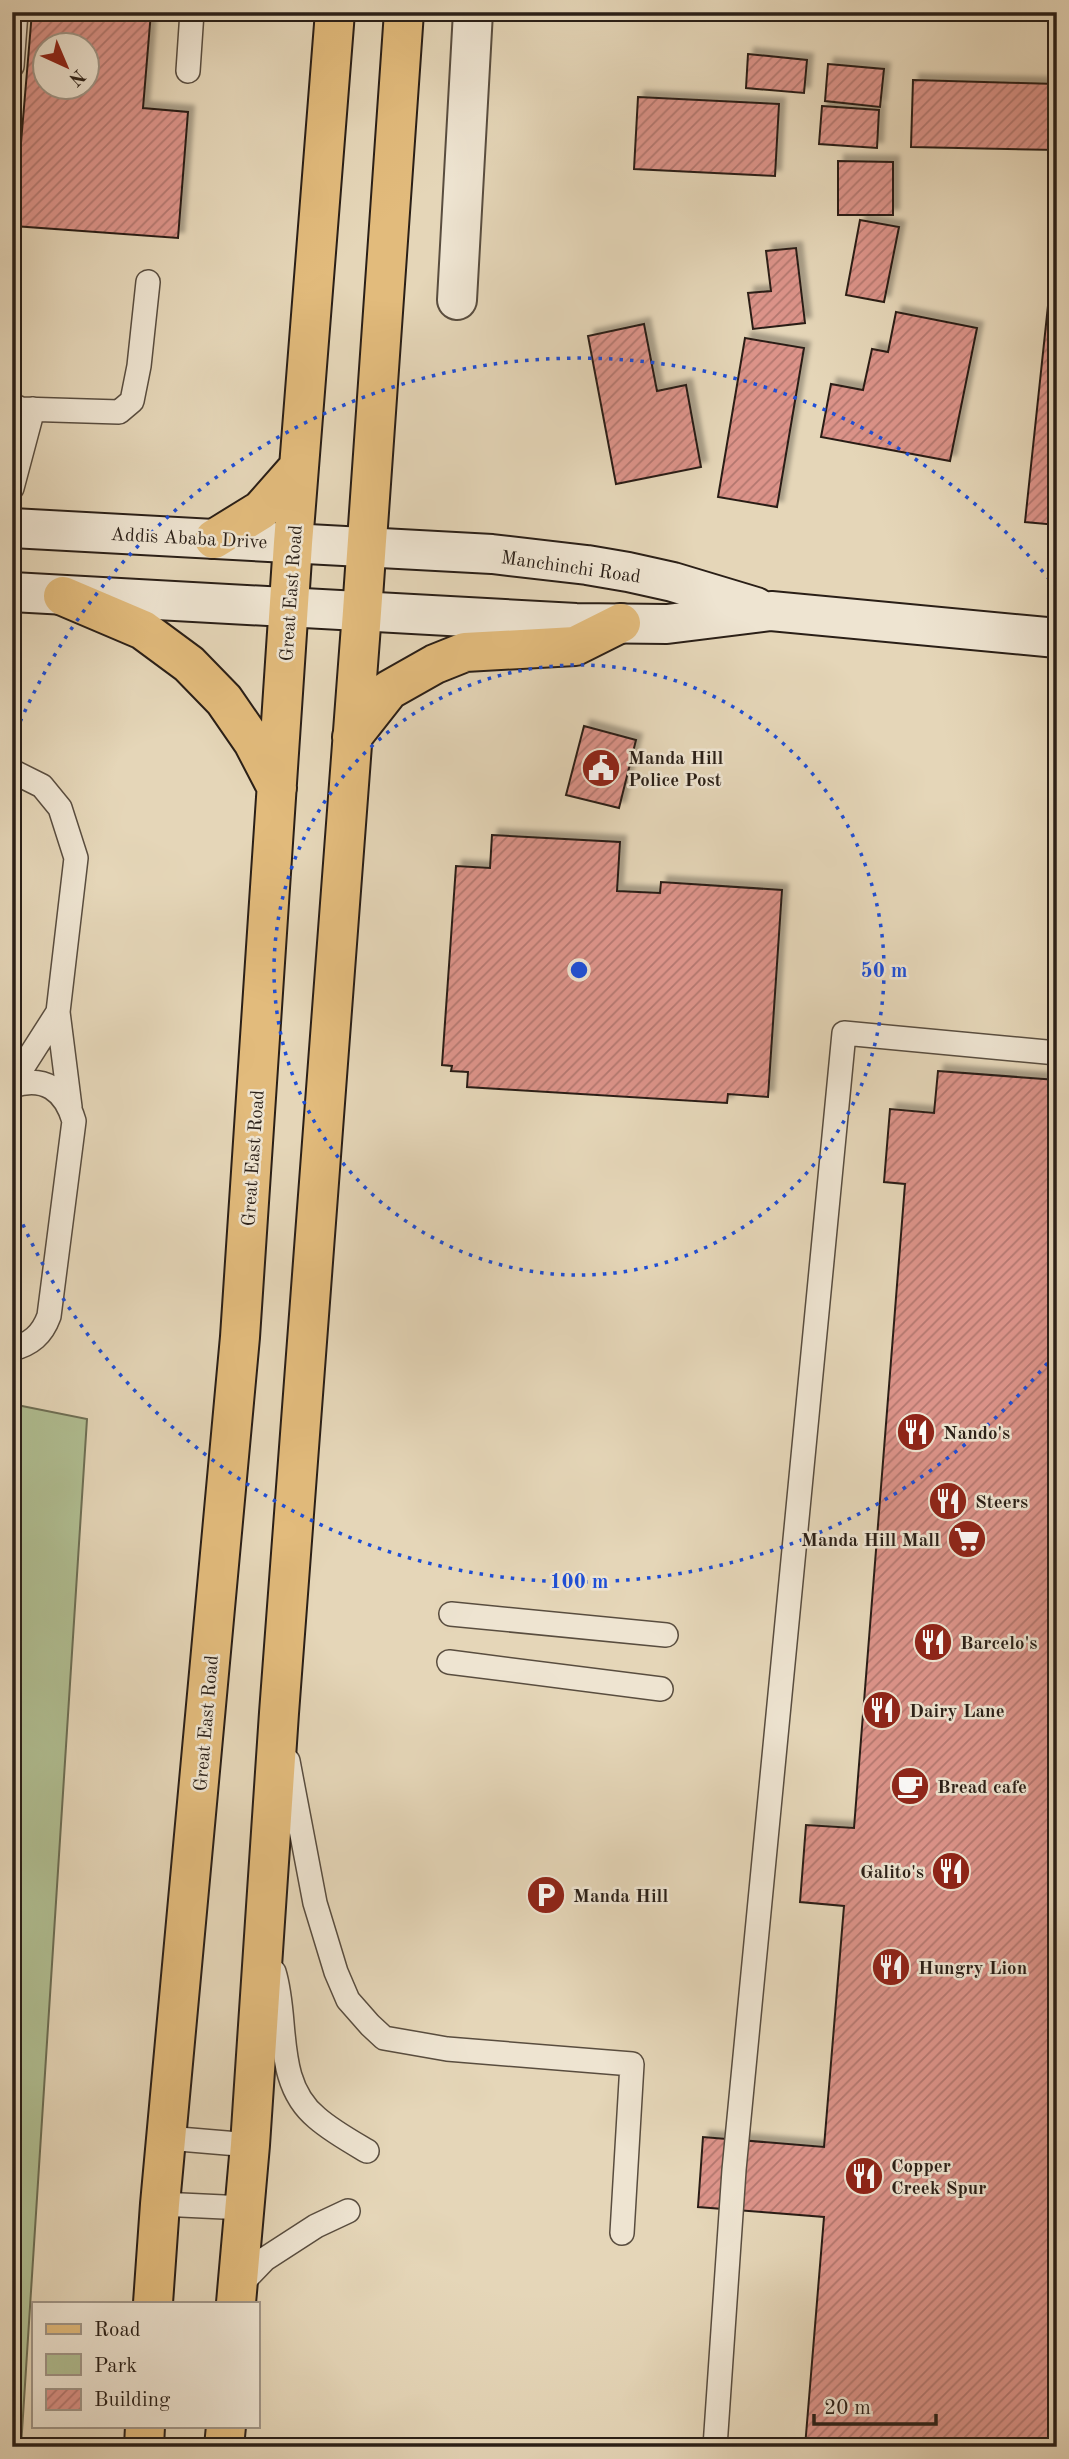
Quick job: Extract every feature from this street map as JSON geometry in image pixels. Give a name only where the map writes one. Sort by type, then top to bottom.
[{"type":"main road","name":"Great East Road","points":[[153,2302],[240,1337],[298,468],[335,12]]},
{"type":"main road","points":[[237,2295],[404,12]]},
{"type":"main road","points":[[457,300],[472,12]]},
{"type":"main road","points":[[214,539],[261,509],[281,490],[298,468]]},
{"type":"main road","name":"Addis Ababa Drive","points":[[12,528],[366,546]]},
{"type":"main road","name":"Manchinchi Road","points":[[366,546],[492,554],[587,565],[673,582],[771,611],[1057,638]]},
{"type":"main road","points":[[12,592],[362,612]]},
{"type":"main road","points":[[63,596],[143,629],[189,664],[224,700],[253,742],[276,788]]},
{"type":"main road","name":"Manchinchi Road","points":[[362,612],[667,624],[771,611]]},
{"type":"main road","points":[[352,737],[389,690],[435,664],[465,652],[575,646],[621,624]]},
{"type":"main road","points":[[144,2447],[145,2428]]},
{"type":"main road","points":[[224,2447],[226,2428]]},
{"type":"lane","points":[[12,66],[16,12]]},
{"type":"lane","points":[[188,71],[192,12]]},
{"type":"lane","points":[[12,488],[22,407],[119,412],[132,401],[139,366],[148,282]]},
{"type":"lane","points":[[12,771],[42,786],[60,808],[76,858],[58,1012],[74,1135],[49,1316],[45,1328],[36,1338],[26,1345],[12,1349]]},
{"type":"lane","points":[[12,1085],[58,1012]]},
{"type":"lane","points":[[715,2447],[735,2160],[844,1033],[1057,1052]]},
{"type":"lane","points":[[12,1085],[36,1082],[50,1086],[62,1095],[70,1107]]},
{"type":"lane","points":[[451,1614],[666,1635]]},
{"type":"lane","points":[[449,1662],[661,1689]]},
{"type":"lane","points":[[279,1713],[315,1903],[336,1972],[348,2000],[370,2025],[384,2038],[447,2049],[632,2064],[622,2233]]},
{"type":"lane","points":[[264,1942],[276,1979],[287,2071],[297,2094],[315,2117],[367,2151]]},
{"type":"lane","points":[[167,2138],[250,2145]]},
{"type":"lane","points":[[160,2204],[244,2208]]},
{"type":"lane","points":[[237,2295],[265,2259],[316,2226],[348,2211]]},
{"type":"green space","points":[[12,1404],[87,1419],[21,2447],[12,2447]]},
{"type":"building","points":[[32,12],[151,12],[143,108],[188,112],[178,238],[14,226]]},
{"type":"building","points":[[520,12],[572,12],[572,19],[519,16]]},
{"type":"building","points":[[676,12],[757,12],[757,20]]},
{"type":"building","points":[[748,54],[807,60],[804,93],[746,88]]},
{"type":"building","points":[[828,64],[884,69],[880,107],[825,101]]},
{"type":"building","points":[[913,80],[1057,84],[1057,150],[911,147]]},
{"type":"building","points":[[638,97],[779,104],[775,176],[634,169]]},
{"type":"building","points":[[822,106],[879,110],[877,148],[819,144]]},
{"type":"building","points":[[838,161],[893,162],[893,215],[838,215]]},
{"type":"building","points":[[860,220],[899,227],[884,302],[846,295]]},
{"type":"building","points":[[1057,221],[1057,525],[1025,522]]},
{"type":"building","points":[[796,248],[805,323],[753,329],[748,293],[771,291],[766,251]]},
{"type":"building","points":[[896,312],[977,328],[950,461],[821,437],[831,384],[863,390],[872,349],[888,352]]},
{"type":"building","points":[[644,324],[657,391],[686,385],[701,467],[616,484],[588,336]]},
{"type":"building","points":[[745,338],[804,348],[777,507],[718,497]]},
{"type":"building","name":"Manda Hill Police Post","points":[[584,726],[636,740],[619,808],[566,795]]},
{"type":"building","points":[[492,835],[620,842],[617,891],[660,893],[661,882],[782,890],[768,1097],[728,1094],[727,1103],[467,1087],[468,1072],[451,1071],[452,1066],[442,1065],[456,866],[490,868]]},
{"type":"building","name":"Manda Hill Mall","points":[[938,1071],[1057,1080],[1057,2447],[805,2447],[824,2217],[698,2207],[703,2137],[824,2147],[844,1906],[800,1902],[806,1825],[854,1828],[905,1184],[884,1182],[890,1109],[934,1113]]},
{"type":"place","name":"Manda Hill Police Post","points":[[601,768]]},
{"type":"place","name":"Nando's","points":[[916,1432]]},
{"type":"place","name":"Steers","points":[[948,1501]]},
{"type":"place","name":"Manda Hill Mall","points":[[967,1539]]},
{"type":"place","name":"Barcelo's","points":[[933,1642]]},
{"type":"place","name":"Dairy Lane","points":[[882,1710]]},
{"type":"place","name":"Bread cafe","points":[[910,1786]]},
{"type":"place","name":"Galito's","points":[[951,1871]]},
{"type":"place","name":"Manda Hill","points":[[546,1895]]},
{"type":"place","name":"Hungry Lion","points":[[891,1967]]},
{"type":"place","name":"Copper Creek Spur","points":[[864,2176]]}]
